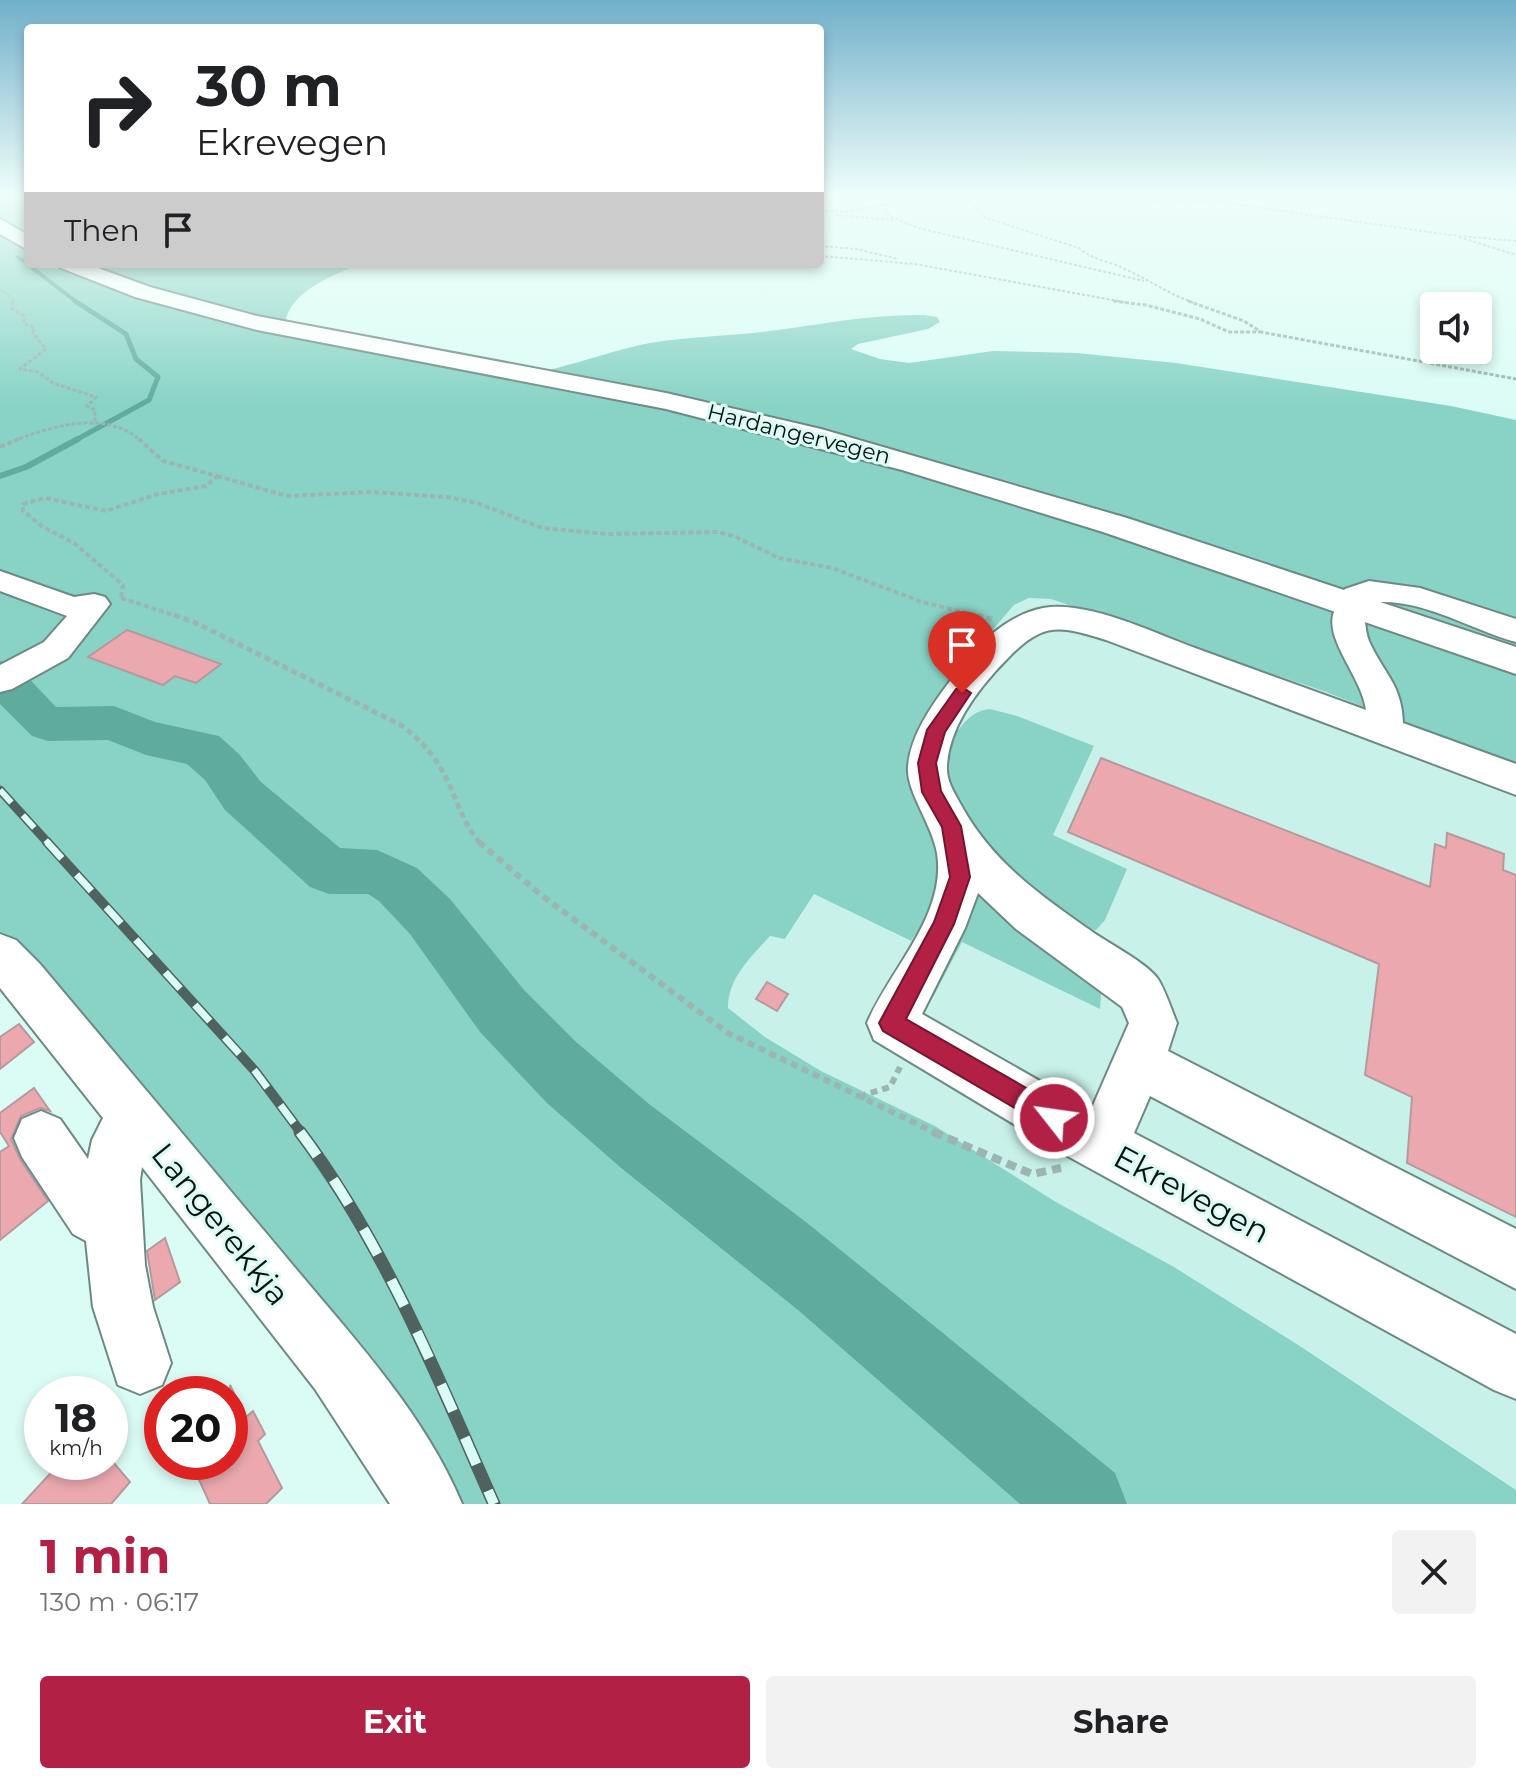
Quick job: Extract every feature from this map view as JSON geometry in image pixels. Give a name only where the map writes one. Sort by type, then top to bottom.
[{"type":"main road","name":"Hardangervegen","points":[[79,268],[139,291],[225,316],[636,394],[842,443],[1086,515],[1516,661]]},
{"type":"street","points":[[0,580],[72,607],[107,601]]},
{"type":"street","points":[[1384,732],[1385,712],[1377,683],[1349,636],[1352,605],[1362,591],[1397,593],[1516,631]]},
{"type":"street","points":[[9,675],[56,650],[107,601]]},
{"type":"street","points":[[1020,627],[1042,618],[1080,620],[1285,692],[1516,780]]},
{"type":"street","name":"Ekrevegen","points":[[1020,627],[1004,639],[975,674],[936,730],[929,749],[927,774],[932,792],[976,865],[1032,915],[1140,992],[1153,1023],[1139,1063],[1092,1140]]},
{"type":"street","name":"Ekrevegen","points":[[951,826],[960,877],[943,924],[891,1023],[1092,1140],[1516,1368]]},
{"type":"street","name":"Langerekkja","points":[[0,955],[23,979],[337,1367],[393,1446],[428,1504]]},
{"type":"street","points":[[1139,1063],[1516,1260]]},
{"type":"street","points":[[134,1118],[119,1140],[112,1180],[116,1265],[123,1307],[140,1363]]},
{"type":"street","points":[[41,1138],[93,1214],[100,1218],[116,1218]]},
{"type":"path","points":[[916,264],[1146,305],[1200,319],[1229,332],[1261,332],[1516,379]]},
{"type":"path","points":[[1075,264],[1146,282]]},
{"type":"path","points":[[1113,264],[1167,293],[1244,321],[1261,332]]},
{"type":"path","points":[[0,289],[13,299],[12,309],[23,315],[24,323],[34,328],[33,333],[46,349],[20,369],[38,372],[53,383],[96,397],[87,405],[95,410],[95,424]]},
{"type":"path","points":[[0,447],[38,431],[95,424],[121,427],[134,434],[148,450],[167,463],[287,496],[371,492],[447,497],[477,503],[542,528],[607,534],[718,532],[736,537],[779,558],[832,568],[922,602],[1020,627]]},
{"type":"path","points":[[107,601],[123,585],[74,543],[43,527],[23,511],[23,504],[45,498],[106,511],[158,494],[206,486],[217,476]]},
{"type":"path","points":[[107,601],[194,622],[401,725],[424,743],[443,772],[472,834],[494,857],[728,1033],[861,1099],[1032,1174],[1074,1166],[1092,1140]]},
{"type":"path","points":[[861,1099],[864,1095],[890,1087],[917,1038]]},
{"type":"shaded area","points":[[1029,598],[1051,599],[1326,692],[1516,767],[1516,1490],[1303,1348],[1174,1267],[1056,1202],[935,1126],[821,1071],[765,1037],[728,1008],[728,994],[742,966],[770,935],[786,939],[814,894],[910,941],[931,911],[941,864],[918,743],[954,675],[1014,605]]},
{"type":"green space","points":[[0,264],[24,264],[24,268],[350,268],[303,294],[288,312],[285,324],[317,342],[477,374],[499,376],[543,371],[650,343],[869,317],[924,315],[937,317],[940,322],[928,329],[858,344],[851,349],[880,359],[909,363],[993,351],[1077,353],[1176,363],[1451,406],[1516,420],[1516,767],[1326,692],[1051,599],[1029,598],[1014,605],[954,675],[918,743],[941,864],[931,911],[911,941],[814,894],[785,939],[770,936],[742,969],[732,987],[728,1008],[765,1037],[821,1071],[935,1126],[1056,1202],[1174,1267],[1303,1348],[1516,1490],[1516,1504],[428,1504],[0,955]]},
{"type":"green space","points":[[990,709],[1017,716],[1094,746],[1053,835],[1127,869],[1105,920],[1096,930],[1082,931],[1007,869],[986,847],[955,799],[948,782],[948,748],[967,720]]},
{"type":"green space","points":[[977,890],[1102,981],[1100,1009],[962,942],[933,997],[920,990]]},
{"type":"building","points":[[127,630],[221,664],[196,683],[175,676],[163,685],[88,657]]},
{"type":"building","points":[[1101,758],[1430,887],[1435,844],[1446,848],[1447,833],[1504,854],[1503,870],[1516,875],[1516,1217],[1407,1163],[1412,1097],[1365,1075],[1379,964],[1068,832]]},
{"type":"building","points":[[767,982],[788,994],[777,1011],[756,999]]},
{"type":"building","points":[[19,1024],[34,1042],[0,1069],[0,1037]]},
{"type":"building","points":[[34,1088],[50,1111],[40,1108],[21,1116],[11,1139],[20,1159],[48,1201],[0,1240],[0,1152],[9,1146],[0,1132],[0,1113]]},
{"type":"building","points":[[165,1238],[180,1282],[155,1300],[147,1251]]},
{"type":"building","points":[[253,1411],[265,1434],[258,1441],[282,1488],[266,1504],[210,1504],[199,1480],[248,1480],[248,1415]]},
{"type":"building","points":[[44,1480],[130,1482],[111,1504],[22,1504]]},
{"type":"waterway","points":[[32,268],[78,303]]},
{"type":"waterway","points":[[74,441],[149,400],[158,377],[136,359],[126,334],[78,303]]},
{"type":"waterway","points":[[0,476],[26,467],[78,439]]},
{"type":"waterway","points":[[0,676],[48,724],[114,723],[146,738],[202,749],[222,767],[243,796],[329,871],[370,871],[398,884],[430,917],[502,1011],[570,1080],[644,1143],[736,1212],[868,1320],[1084,1504]]},
{"type":"railway","points":[[0,790],[49,844]]},
{"type":"railway","points":[[47,842],[255,1071],[302,1134]]},
{"type":"railway","points":[[300,1132],[358,1220],[408,1312],[494,1504]]},
{"type":"route","points":[[962,693],[936,730],[927,763],[932,792],[951,826],[960,877],[943,924],[891,1023],[1054,1118]]}]
